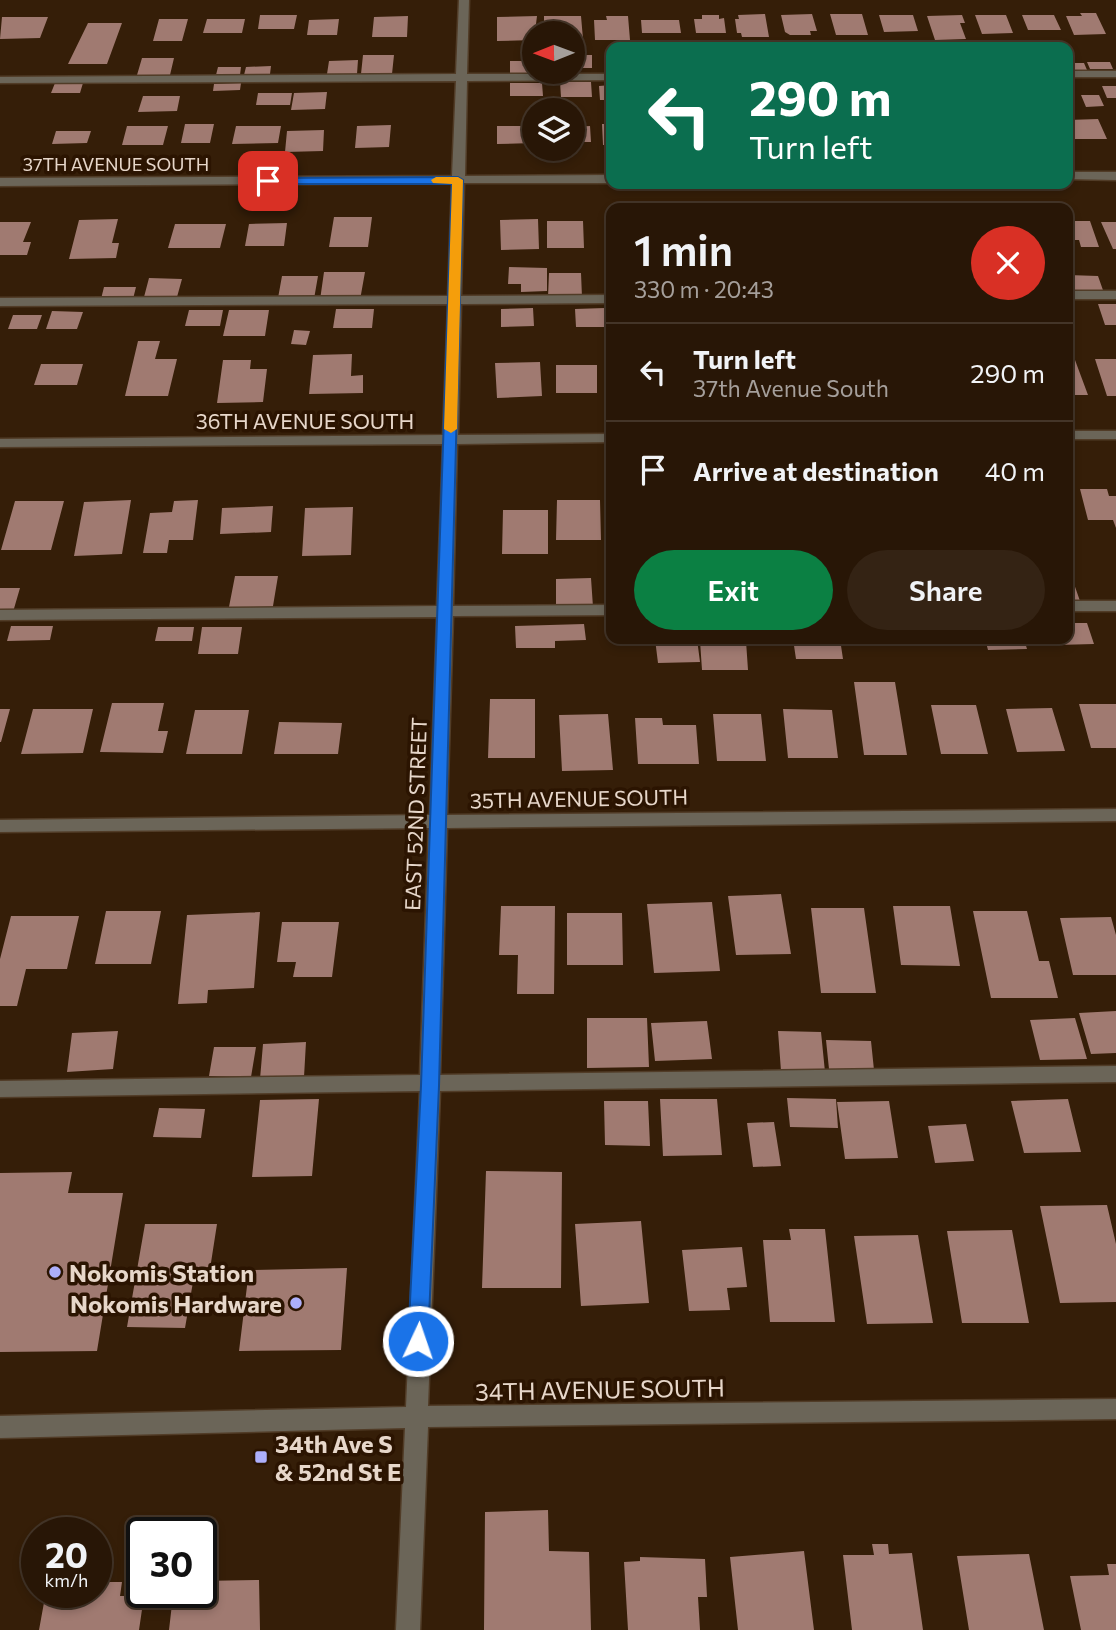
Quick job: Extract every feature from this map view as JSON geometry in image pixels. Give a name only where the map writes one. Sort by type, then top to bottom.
[{"type":"street","name":"EAST 52ND STREET","points":[[408,1630],[430,1086],[464,0]]},
{"type":"street","points":[[1073,74],[1116,74]]},
{"type":"street","points":[[0,80],[606,77]]},
{"type":"street","points":[[1073,176],[1116,176]]},
{"type":"street","name":"37TH AVENUE SOUTH","points":[[0,182],[606,179]]},
{"type":"street","points":[[1073,295],[1116,295]]},
{"type":"street","points":[[0,302],[606,299]]},
{"type":"street","points":[[1073,435],[1116,435]]},
{"type":"street","name":"36TH AVENUE SOUTH","points":[[0,443],[606,438]]},
{"type":"street","points":[[1073,606],[1116,606]]},
{"type":"street","points":[[0,615],[606,610]]},
{"type":"street","name":"35TH AVENUE SOUTH","points":[[0,826],[1116,815]]},
{"type":"street","points":[[0,1089],[430,1086],[1116,1074]]},
{"type":"street","name":"34TH AVENUE SOUTH","points":[[0,1427],[415,1417],[1116,1409]]},
{"type":"building","points":[[1080,13],[1096,13],[1106,34],[1074,35],[1066,16],[1082,16]]},
{"type":"building","points":[[765,14],[769,37],[742,37],[741,33],[737,33],[735,19],[739,19],[738,15]]},
{"type":"building","points":[[812,14],[817,31],[810,31],[811,35],[790,35],[785,32],[781,15]]},
{"type":"building","points":[[830,14],[862,14],[868,35],[836,35]]},
{"type":"building","points":[[260,15],[297,15],[294,29],[258,29]]},
{"type":"building","points":[[702,15],[719,15],[719,19],[724,18],[726,33],[696,33],[694,19],[702,19]]},
{"type":"building","points":[[879,15],[913,15],[918,31],[884,32]]},
{"type":"building","points":[[962,15],[965,23],[960,23],[966,39],[935,40],[927,16]]},
{"type":"building","points":[[975,15],[1006,15],[1013,33],[982,34]]},
{"type":"building","points":[[1022,15],[1054,15],[1061,30],[1028,30]]},
{"type":"building","points":[[408,16],[407,37],[372,37],[374,17]]},
{"type":"building","points":[[537,16],[536,21],[522,21],[522,40],[497,41],[497,17]]},
{"type":"building","points":[[544,16],[581,16],[581,21],[544,21]]},
{"type":"building","points":[[606,16],[628,16],[630,40],[595,40],[594,20],[607,20]]},
{"type":"building","points":[[2,17],[48,17],[40,38],[0,39]]},
{"type":"building","points":[[159,19],[188,19],[182,41],[153,41]]},
{"type":"building","points":[[207,19],[245,19],[242,33],[203,33]]},
{"type":"building","points":[[339,19],[337,35],[307,35],[309,20]]},
{"type":"building","points":[[641,20],[679,20],[681,33],[642,33]]},
{"type":"building","points":[[88,23],[122,23],[107,64],[68,64]]},
{"type":"building","points":[[363,55],[394,55],[392,74],[361,74]]},
{"type":"building","points":[[585,55],[592,55],[592,68],[585,68]]},
{"type":"building","points":[[142,58],[174,58],[170,75],[137,75]]},
{"type":"building","points":[[358,60],[357,74],[327,74],[329,61]]},
{"type":"building","points":[[510,61],[522,61],[522,73],[510,73]]},
{"type":"building","points":[[1087,62],[1110,62],[1113,69],[1090,69]]},
{"type":"building","points":[[1073,63],[1084,63],[1087,70],[1073,70]]},
{"type":"building","points":[[271,66],[270,74],[244,75],[246,67]]},
{"type":"building","points":[[218,67],[241,67],[240,75],[216,75]]},
{"type":"building","points":[[591,82],[592,97],[561,97],[560,84]]},
{"type":"building","points":[[55,83],[83,83],[80,93],[51,93]]},
{"type":"building","points":[[241,83],[240,90],[213,91],[214,84]]},
{"type":"building","points":[[510,83],[542,84],[543,96],[510,96]]},
{"type":"building","points":[[606,85],[606,100],[600,100],[599,86]]},
{"type":"building","points":[[1102,86],[1116,86],[1116,98],[1107,98]]},
{"type":"building","points":[[327,92],[325,109],[291,110],[294,93]]},
{"type":"building","points":[[258,93],[292,93],[290,105],[256,105]]},
{"type":"building","points":[[1081,95],[1099,95],[1104,106],[1086,107]]},
{"type":"building","points":[[143,96],[180,96],[177,111],[138,112]]},
{"type":"building","points":[[1098,119],[1107,139],[1073,139],[1073,120]]},
{"type":"building","points":[[185,124],[214,124],[210,143],[181,143]]},
{"type":"building","points":[[602,124],[606,124],[606,145],[603,145]]},
{"type":"building","points":[[391,125],[389,147],[355,148],[357,126]]},
{"type":"building","points":[[127,126],[168,126],[163,145],[122,145]]},
{"type":"building","points":[[236,126],[281,126],[278,143],[232,144]]},
{"type":"building","points":[[497,126],[522,126],[522,143],[497,144]]},
{"type":"building","points":[[585,126],[590,126],[591,142],[585,142]]},
{"type":"building","points":[[324,130],[323,151],[285,152],[287,131]]},
{"type":"building","points":[[56,131],[91,131],[87,143],[52,144]]},
{"type":"building","points":[[334,217],[372,217],[368,247],[329,247]]},
{"type":"building","points":[[118,219],[112,243],[119,243],[116,258],[69,259],[79,220]]},
{"type":"building","points":[[538,219],[539,249],[501,250],[500,220]]},
{"type":"building","points":[[547,221],[583,221],[584,248],[547,248]]},
{"type":"building","points":[[1073,221],[1090,221],[1099,247],[1081,247],[1079,240],[1073,240]]},
{"type":"building","points":[[0,222],[31,222],[23,242],[31,242],[27,255],[0,255]]},
{"type":"building","points":[[1101,222],[1116,222],[1116,249],[1113,249]]},
{"type":"building","points":[[287,223],[284,246],[245,246],[249,224]]},
{"type":"building","points":[[175,224],[226,224],[220,248],[168,248]]},
{"type":"building","points":[[509,267],[547,268],[547,291],[521,292],[521,284],[508,284]]},
{"type":"building","points":[[324,272],[365,272],[360,300],[320,300]]},
{"type":"building","points":[[549,273],[581,273],[582,297],[548,297]]},
{"type":"building","points":[[1073,275],[1098,276],[1104,293],[1073,293]]},
{"type":"building","points":[[282,276],[318,276],[314,299],[278,298]]},
{"type":"building","points":[[149,278],[182,279],[177,297],[144,297]]},
{"type":"building","points":[[104,287],[136,287],[133,299],[101,299]]},
{"type":"building","points":[[1098,304],[1116,304],[1116,325],[1105,325]]},
{"type":"building","points":[[533,308],[534,326],[501,327],[501,309]]},
{"type":"building","points":[[605,308],[606,327],[576,327],[575,309]]},
{"type":"building","points":[[336,309],[374,309],[372,328],[333,328]]},
{"type":"building","points":[[189,310],[223,310],[220,326],[185,326]]},
{"type":"building","points":[[229,310],[269,310],[265,336],[223,336]]},
{"type":"building","points":[[52,311],[83,312],[77,329],[46,329]]},
{"type":"building","points":[[13,315],[42,315],[37,329],[8,329]]},
{"type":"building","points":[[294,330],[310,331],[306,345],[291,344]]},
{"type":"building","points":[[138,341],[160,341],[155,359],[177,359],[168,396],[125,396]]},
{"type":"building","points":[[352,354],[351,376],[363,375],[363,393],[309,394],[313,355]]},
{"type":"building","points":[[1095,359],[1116,359],[1116,396],[1107,396]]},
{"type":"building","points":[[223,360],[251,360],[250,369],[267,369],[263,402],[217,403]]},
{"type":"building","points":[[1073,360],[1075,360],[1088,395],[1073,395]]},
{"type":"building","points":[[540,362],[542,396],[497,398],[495,363]]},
{"type":"building","points":[[41,364],[83,364],[77,385],[34,385]]},
{"type":"building","points":[[556,365],[597,365],[597,393],[556,393]]},
{"type":"building","points":[[1080,489],[1107,489],[1109,496],[1116,496],[1116,528],[1113,520],[1088,520]]},
{"type":"building","points":[[131,500],[122,554],[74,556],[84,502]]},
{"type":"building","points":[[198,500],[193,540],[169,540],[167,553],[143,553],[150,513],[172,512],[174,501]]},
{"type":"building","points":[[557,500],[600,500],[601,540],[556,540]]},
{"type":"building","points":[[15,501],[64,501],[51,550],[1,550]]},
{"type":"building","points":[[273,506],[271,532],[220,534],[222,508]]},
{"type":"building","points":[[353,507],[351,555],[302,556],[305,508]]},
{"type":"building","points":[[503,510],[548,510],[548,554],[502,554]]},
{"type":"building","points":[[235,576],[278,576],[272,612],[228,612]]},
{"type":"building","points":[[591,578],[593,607],[556,607],[556,579]]},
{"type":"building","points":[[1073,581],[1080,601],[1073,601]]},
{"type":"building","points":[[0,588],[20,588],[13,612],[0,612]]},
{"type":"building","points":[[1073,623],[1087,623],[1094,644],[1057,645],[1073,644]]},
{"type":"building","points":[[584,624],[586,640],[555,641],[555,648],[516,648],[515,626]]},
{"type":"building","points":[[11,626],[53,626],[50,640],[7,641]]},
{"type":"building","points":[[158,627],[194,627],[192,641],[155,641]]},
{"type":"building","points":[[202,627],[242,627],[238,654],[198,654]]},
{"type":"building","points":[[656,644],[698,644],[700,662],[658,663]]},
{"type":"building","points":[[700,644],[746,644],[748,670],[702,670]]},
{"type":"building","points":[[794,644],[841,644],[843,659],[796,659]]},
{"type":"building","points":[[913,644],[945,646],[914,646]]},
{"type":"building","points":[[986,644],[1026,644],[1027,649],[988,650]]},
{"type":"building","points":[[854,682],[895,682],[907,755],[864,755]]},
{"type":"building","points":[[490,699],[535,699],[535,758],[488,758]]},
{"type":"building","points":[[112,703],[164,703],[158,731],[168,731],[163,753],[100,752]]},
{"type":"building","points":[[1079,704],[1116,704],[1116,748],[1091,748]]},
{"type":"building","points":[[931,705],[976,705],[988,754],[941,754]]},
{"type":"building","points":[[1052,708],[1065,751],[1017,752],[1006,709]]},
{"type":"building","points":[[0,709],[10,709],[1,742],[0,742]]},
{"type":"building","points":[[33,709],[93,709],[83,753],[21,754]]},
{"type":"building","points":[[783,709],[832,710],[838,758],[788,758]]},
{"type":"building","points":[[195,710],[249,710],[242,754],[186,754]]},
{"type":"building","points":[[608,714],[613,770],[562,771],[559,715]]},
{"type":"building","points":[[713,714],[761,714],[766,761],[717,761]]},
{"type":"building","points":[[635,718],[662,718],[663,725],[696,725],[699,764],[638,764]]},
{"type":"building","points":[[279,722],[342,723],[338,754],[274,754]]},
{"type":"building","points":[[781,894],[791,954],[736,955],[728,896]]},
{"type":"building","points":[[712,902],[720,971],[654,973],[647,904]]},
{"type":"building","points":[[501,906],[555,906],[554,994],[517,994],[518,955],[499,955]]},
{"type":"building","points":[[893,906],[950,906],[960,966],[901,965]]},
{"type":"building","points":[[811,908],[864,908],[876,993],[821,993]]},
{"type":"building","points":[[106,911],[161,911],[151,964],[95,964]]},
{"type":"building","points":[[973,911],[1027,911],[1039,961],[1049,961],[1058,998],[991,998]]},
{"type":"building","points":[[260,912],[254,988],[208,990],[207,1003],[178,1004],[187,915]]},
{"type":"building","points":[[567,913],[622,913],[623,965],[567,965]]},
{"type":"building","points":[[11,916],[79,916],[67,969],[26,969],[17,1006],[0,1006],[0,959]]},
{"type":"building","points":[[1111,917],[1116,935],[1116,975],[1073,975],[1060,918]]},
{"type":"building","points":[[282,922],[339,922],[332,977],[293,977],[296,962],[277,962]]},
{"type":"building","points":[[1116,1011],[1116,1053],[1091,1054],[1079,1013]]},
{"type":"building","points":[[587,1018],[647,1018],[649,1067],[587,1068]]},
{"type":"building","points":[[1075,1018],[1087,1059],[1040,1060],[1030,1020]]},
{"type":"building","points":[[707,1021],[712,1059],[655,1061],[651,1023]]},
{"type":"building","points":[[118,1031],[113,1069],[67,1072],[72,1033]]},
{"type":"building","points":[[778,1031],[821,1032],[825,1072],[781,1071]]},
{"type":"building","points":[[826,1040],[871,1041],[874,1070],[829,1069]]},
{"type":"building","points":[[306,1042],[304,1077],[260,1079],[263,1044]]},
{"type":"building","points":[[214,1047],[256,1047],[251,1077],[209,1076]]},
{"type":"building","points":[[787,1098],[836,1099],[838,1128],[790,1127]]},
{"type":"building","points":[[319,1099],[312,1176],[252,1177],[260,1100]]},
{"type":"building","points":[[660,1099],[717,1099],[722,1155],[663,1156]]},
{"type":"building","points":[[1068,1099],[1081,1152],[1024,1153],[1011,1101]]},
{"type":"building","points":[[604,1101],[648,1101],[650,1146],[605,1145]]},
{"type":"building","points":[[889,1101],[898,1158],[845,1159],[837,1102]]},
{"type":"building","points":[[159,1108],[205,1109],[201,1138],[153,1137]]},
{"type":"building","points":[[774,1122],[781,1166],[753,1167],[747,1123]]},
{"type":"building","points":[[966,1124],[974,1161],[935,1163],[928,1126]]},
{"type":"building","points":[[486,1171],[562,1172],[561,1288],[482,1288]]},
{"type":"building","name":"Nokomis Station","points":[[72,1172],[68,1193],[123,1193],[97,1351],[0,1352],[0,1173]]},
{"type":"building","points":[[1107,1205],[1116,1244],[1116,1302],[1060,1303],[1040,1206]]},
{"type":"building","points":[[641,1221],[649,1303],[581,1306],[575,1224]]},
{"type":"building","points":[[145,1224],[217,1224],[208,1282],[193,1282],[185,1328],[127,1327]]},
{"type":"building","points":[[789,1229],[825,1229],[835,1322],[770,1322],[763,1240],[791,1240]]},
{"type":"building","points":[[1012,1230],[1029,1323],[962,1323],[947,1231]]},
{"type":"building","points":[[918,1235],[933,1323],[867,1324],[854,1236]]},
{"type":"building","points":[[742,1247],[747,1287],[727,1288],[730,1310],[689,1311],[682,1250]]},
{"type":"building","points":[[347,1268],[341,1350],[239,1351],[249,1270]]},
{"type":"building","points":[[548,1510],[549,1551],[589,1552],[591,1630],[484,1630],[485,1512]]},
{"type":"building","points":[[872,1544],[888,1544],[889,1554],[912,1553],[923,1630],[852,1630],[843,1555],[874,1555]]},
{"type":"building","points":[[804,1551],[814,1630],[738,1630],[730,1557]]},
{"type":"building","points":[[1029,1554],[1044,1630],[969,1630],[957,1556]]},
{"type":"building","points":[[640,1557],[705,1559],[707,1597],[698,1597],[700,1630],[628,1630],[624,1562],[640,1561]]},
{"type":"building","points":[[1107,1564],[1116,1564],[1116,1630],[1081,1630],[1070,1576],[1109,1575]]},
{"type":"building","points":[[259,1580],[260,1630],[169,1630],[172,1608],[217,1608],[217,1581]]},
{"type":"building","points":[[112,1582],[122,1582],[120,1596],[126,1596],[126,1608],[142,1608],[139,1630],[39,1630],[43,1608],[112,1608]]},
{"type":"slow traffic","points":[[436,180],[458,180],[451,429]]},
{"type":"place","name":"Nokomis Station","points":[[55,1272]]},
{"type":"place","name":"Nokomis Hardware","points":[[296,1303]]},
{"type":"place","name":"34th Ave S & 52nd St E","points":[[261,1457]]},
{"type":"route","points":[[268,181],[458,180],[430,1086],[418,1341]]}]
